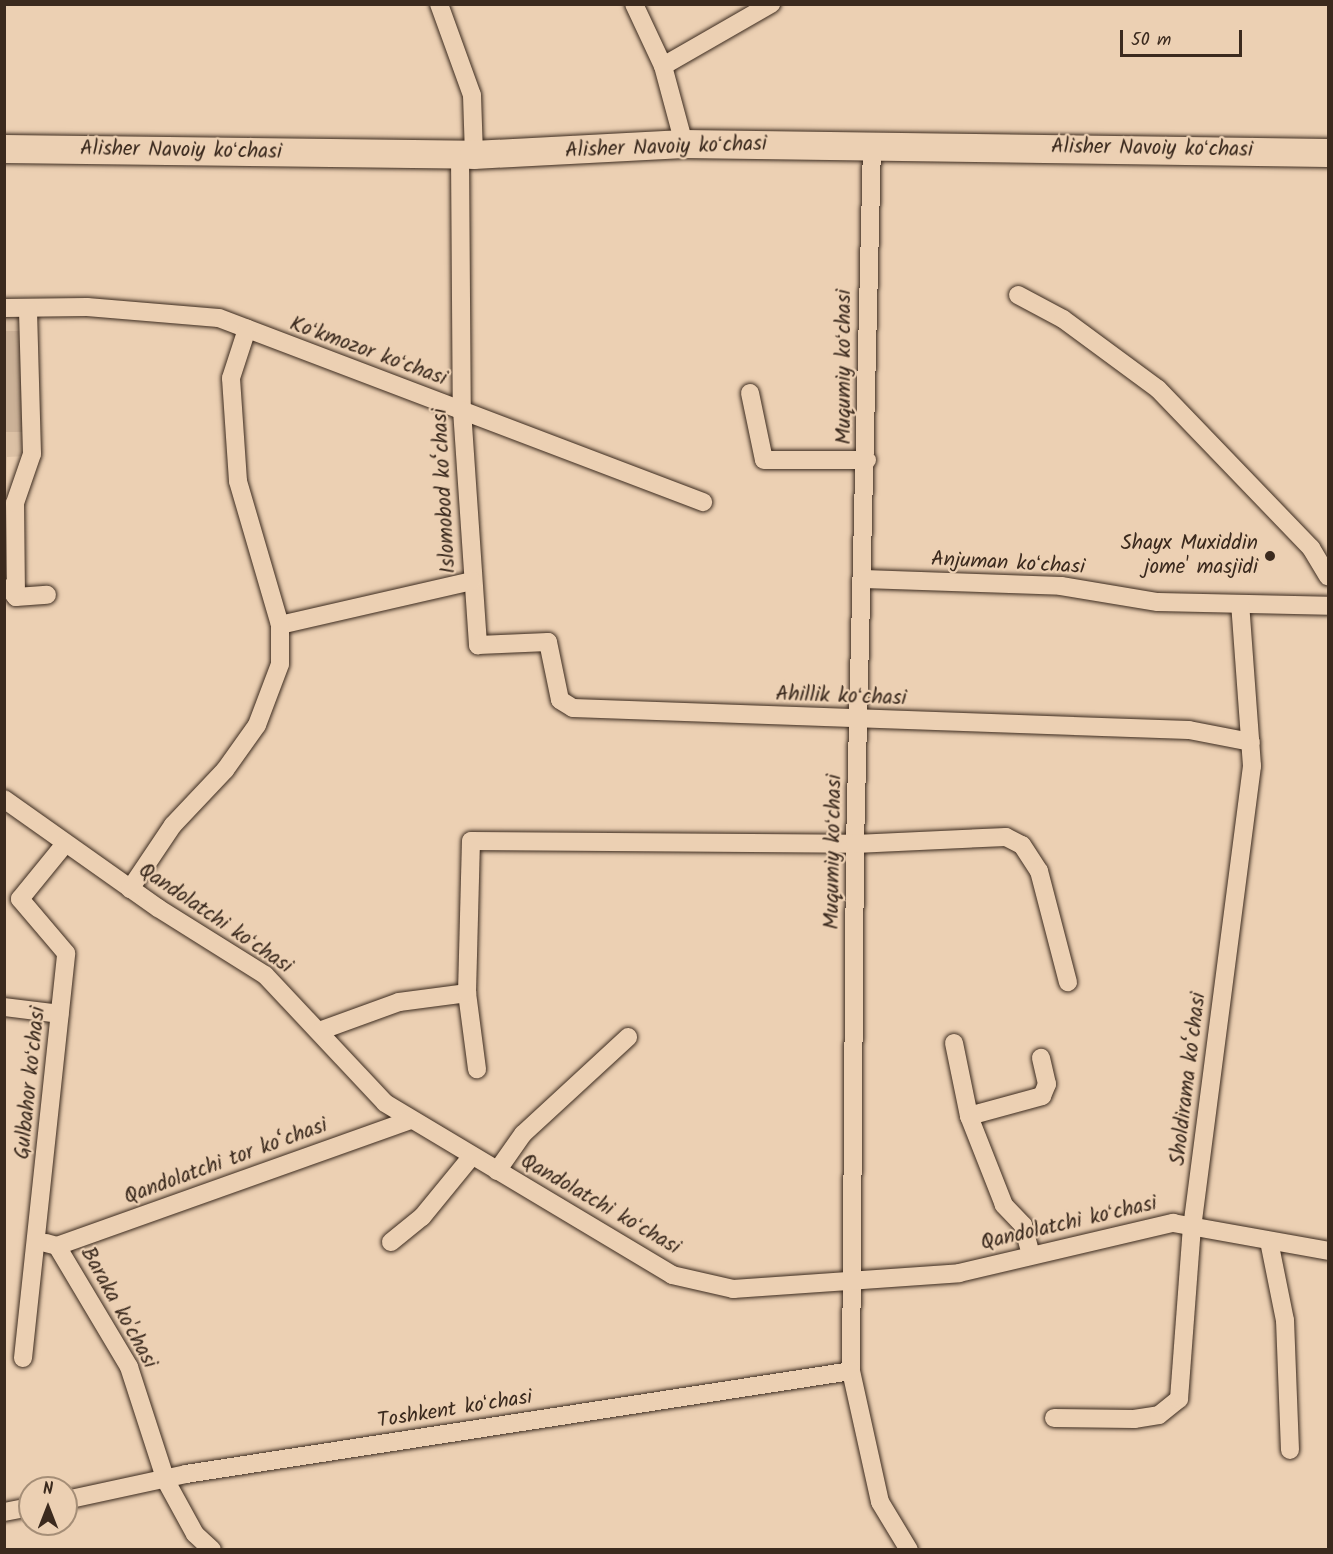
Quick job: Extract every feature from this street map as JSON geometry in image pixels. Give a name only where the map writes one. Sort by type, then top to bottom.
[{"type":"main road","name":"Alisher Navoiy koʻchasi","points":[[4,149],[467,155],[684,144],[1329,153]]},
{"type":"street","name":"Islomobod ko‘chasi","points":[[439,4],[472,95],[467,155],[462,410],[478,645]]},
{"type":"street","points":[[634,4],[663,66],[684,144]]},
{"type":"street","points":[[663,66],[771,4]]},
{"type":"street","name":"Muqumiy koʻchasi","points":[[872,145],[867,460],[855,844],[851,1371],[880,1502],[909,1550]]},
{"type":"street","points":[[1018,295],[1063,319],[1158,390],[1311,548],[1329,576]]},
{"type":"street","name":"Koʻkmozor koʻchasi","points":[[4,308],[87,307],[219,318],[703,502]]},
{"type":"street","points":[[16,597],[15,503],[32,454],[28,308]]},
{"type":"street","points":[[130,889],[173,825],[225,770],[257,725],[280,664],[280,626],[238,481],[231,378],[247,329]]},
{"type":"street","points":[[750,393],[764,460],[867,460]]},
{"type":"street","name":"Anjuman koʻchasi","points":[[864,579],[1061,586],[1158,603],[1329,606]]},
{"type":"street","points":[[280,626],[472,581]]},
{"type":"street","points":[[4,582],[16,597]]},
{"type":"street","points":[[16,597],[48,595]]},
{"type":"street","name":"Sholdirama ko‘chasi","points":[[1054,1418],[1134,1419],[1159,1415],[1179,1399],[1192,1228],[1251,742],[1240,604]]},
{"type":"street","name":"Ahillik koʻchasi","points":[[478,645],[548,642],[560,700],[573,708],[860,722],[1189,730],[1251,742]]},
{"type":"street","name":"Qandolatchi koʻchasi","points":[[4,800],[64,845],[265,975],[322,1030],[385,1103],[672,1275],[733,1288],[959,1273],[1141,1227],[1173,1223],[1329,1251]]},
{"type":"street","points":[[477,1068],[467,993],[471,841],[855,844],[1005,837],[1022,845],[1039,871],[1068,982]]},
{"type":"street","name":"Gulbahor koʻchasi","points":[[23,1358],[66,953],[20,899],[64,845]]},
{"type":"street","points":[[322,1030],[399,1002],[467,993]]},
{"type":"street","points":[[4,1007],[60,1014]]},
{"type":"street","points":[[497,1171],[523,1134],[628,1037]]},
{"type":"street","points":[[954,1043],[969,1116],[1004,1205],[1023,1226],[1031,1255]]},
{"type":"street","points":[[969,1116],[1042,1096],[1047,1084],[1041,1058]]},
{"type":"street","name":"Qandolatchi tor ko‘chasi","points":[[57,1246],[411,1120]]},
{"type":"street","points":[[391,1242],[422,1217],[472,1156]]},
{"type":"street","name":"Baraka ko'chasi","points":[[37,1241],[57,1246],[129,1367],[166,1481],[195,1534],[212,1550]]},
{"type":"street","points":[[1269,1241],[1285,1320],[1290,1450]]},
{"type":"street","name":"Toshkent koʻchasi","points":[[78,1498],[166,1481],[186,1474],[851,1371]]},
{"type":"shaded area","points":[[5,316],[23,316],[28,456],[7,457],[5,561]]},
{"type":"shaded area","points":[[4,331],[24,331],[24,432],[4,432]]},
{"type":"place","name":"Shayx Muxiddin jome' masjidi","points":[[1270,556]]}]
